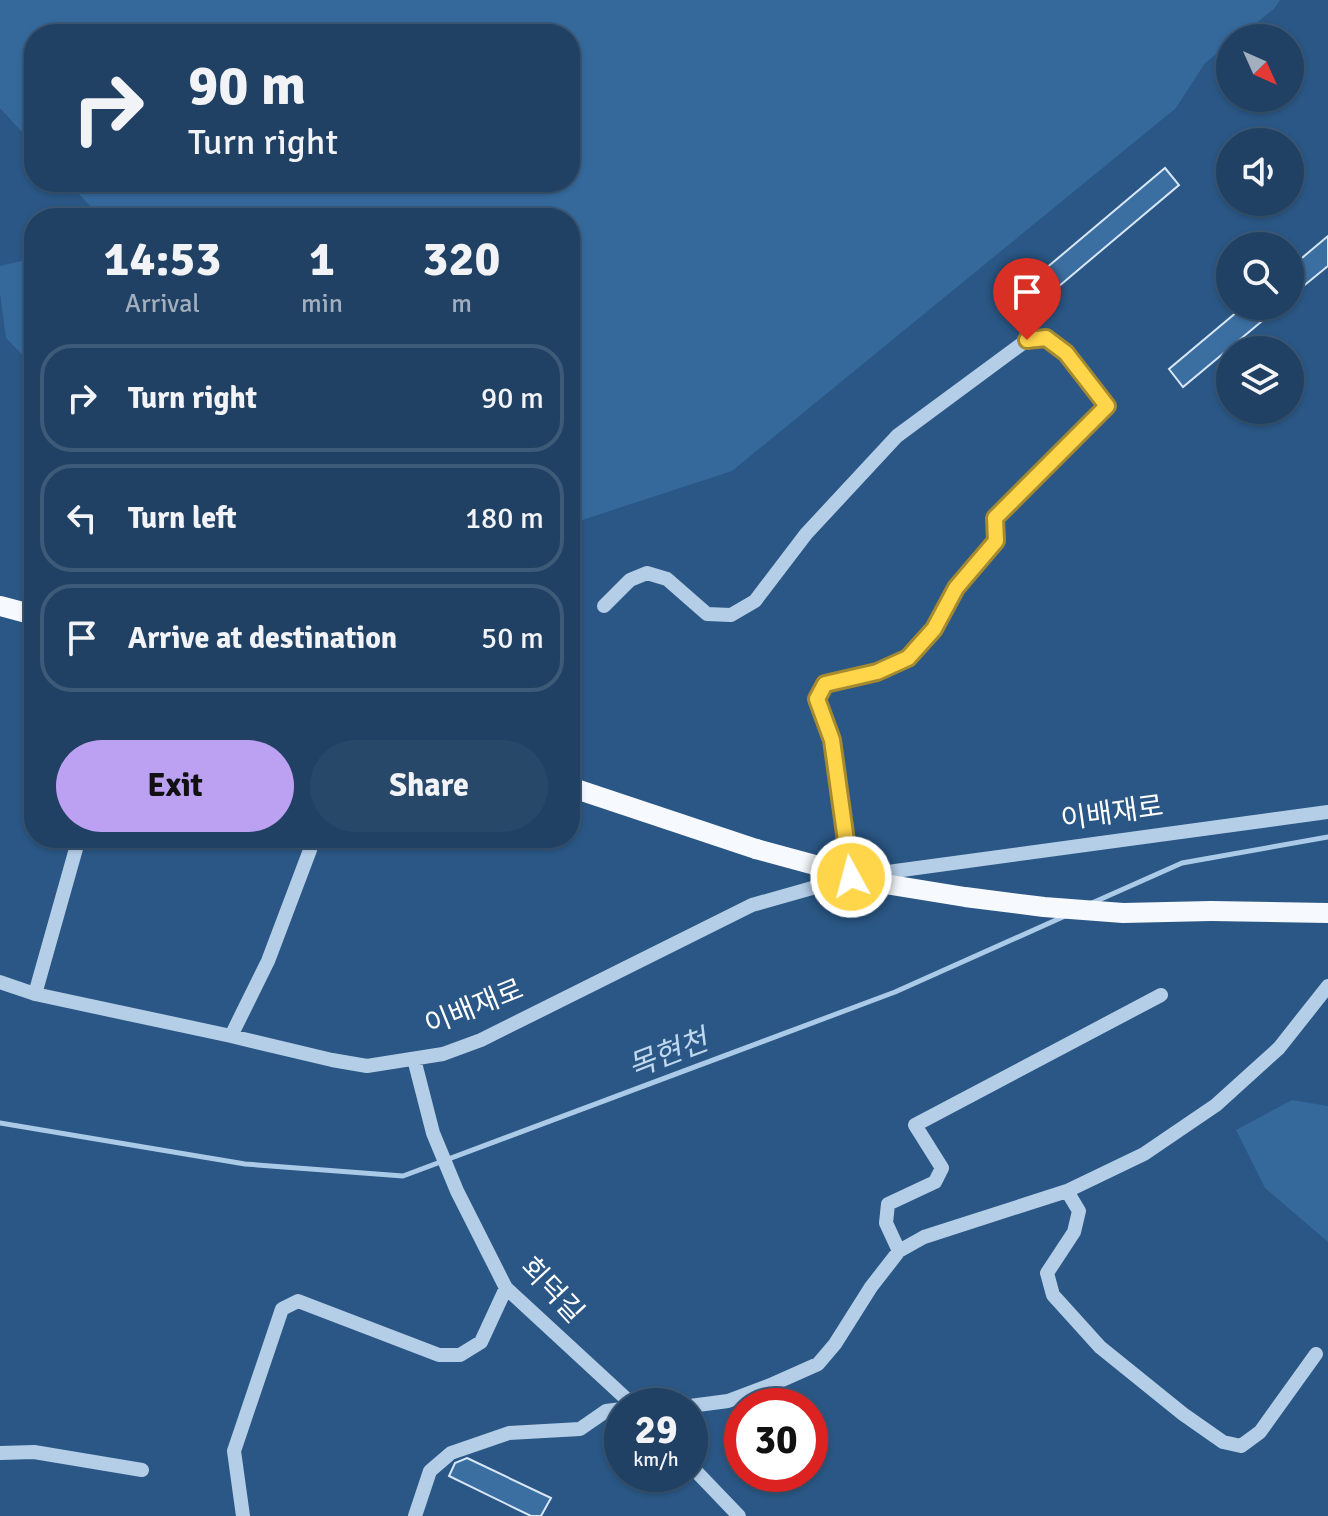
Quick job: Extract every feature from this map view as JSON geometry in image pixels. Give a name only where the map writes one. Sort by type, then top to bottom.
[{"type":"main road","points":[[0,606],[24,612]]},
{"type":"main road","points":[[580,790],[756,849],[885,884],[1044,907],[1123,913],[1328,913]]},
{"type":"street","points":[[604,606],[630,580],[647,573],[667,579],[707,614],[731,615],[755,601],[806,534],[897,436],[1027,340],[1046,338],[1066,353],[1107,406],[995,518],[996,541],[956,588],[934,629],[908,658],[877,672],[825,684],[817,699],[832,740],[851,877]]},
{"type":"street","name":"이배재로","points":[[0,982],[35,994],[367,1066],[443,1054],[481,1040],[752,905],[851,877],[1328,812]]},
{"type":"street","points":[[35,994],[76,848]]},
{"type":"street","points":[[231,1036],[268,961],[310,850]]},
{"type":"street","points":[[708,1404],[728,1401],[818,1364],[899,1251],[924,1237],[1067,1191],[1144,1154],[1216,1105],[1279,1048],[1328,986]]},
{"type":"street","points":[[899,1251],[886,1223],[888,1204],[935,1182],[942,1168],[915,1125],[1161,995]]},
{"type":"street","name":"회덕길","points":[[414,1059],[433,1133],[457,1191],[506,1288],[614,1388]]},
{"type":"street","points":[[1067,1191],[1079,1211],[1074,1232],[1047,1273],[1053,1295],[1100,1347],[1223,1442],[1241,1446],[1260,1432],[1316,1354]]},
{"type":"street","points":[[243,1516],[234,1451],[282,1309],[298,1301],[439,1355],[460,1355],[481,1342],[506,1288]]},
{"type":"street","points":[[415,1516],[430,1471],[451,1453],[509,1433],[580,1429],[604,1412]]},
{"type":"street","points":[[0,1453],[34,1452],[142,1470]]},
{"type":"street","points":[[708,1484],[739,1516]]},
{"type":"shaded area","points":[[0,0],[1280,0],[1255,24],[1216,24],[1216,54],[1205,63],[1176,108],[732,471],[580,521],[580,208],[92,208],[77,192],[580,192],[580,24],[24,24],[24,134],[0,108]]},
{"type":"shaded area","points":[[24,260],[24,357],[6,338],[0,266]]},
{"type":"shaded area","points":[[1292,1100],[1328,1106],[1328,1242],[1265,1188],[1236,1130]]},
{"type":"building","points":[[1165,168],[1179,185],[1052,292],[1038,275]]},
{"type":"building","points":[[1328,236],[1328,266],[1304,286],[1304,256]]},
{"type":"building","points":[[1227,320],[1263,320],[1244,336],[1216,336],[1216,359],[1183,387],[1169,369]]},
{"type":"building","points":[[467,1458],[551,1498],[541,1516],[531,1516],[449,1476],[455,1463]]},
{"type":"waterway","name":"목현천","points":[[1092,903],[1182,863],[1328,837]]},
{"type":"waterway","name":"목현천","points":[[0,1123],[245,1164],[403,1176],[895,992],[1065,916]]},
{"type":"route","points":[[851,877],[832,740],[817,699],[825,684],[877,672],[908,658],[934,629],[956,588],[996,541],[995,518],[1107,406],[1066,353],[1046,338],[1027,340]]}]
